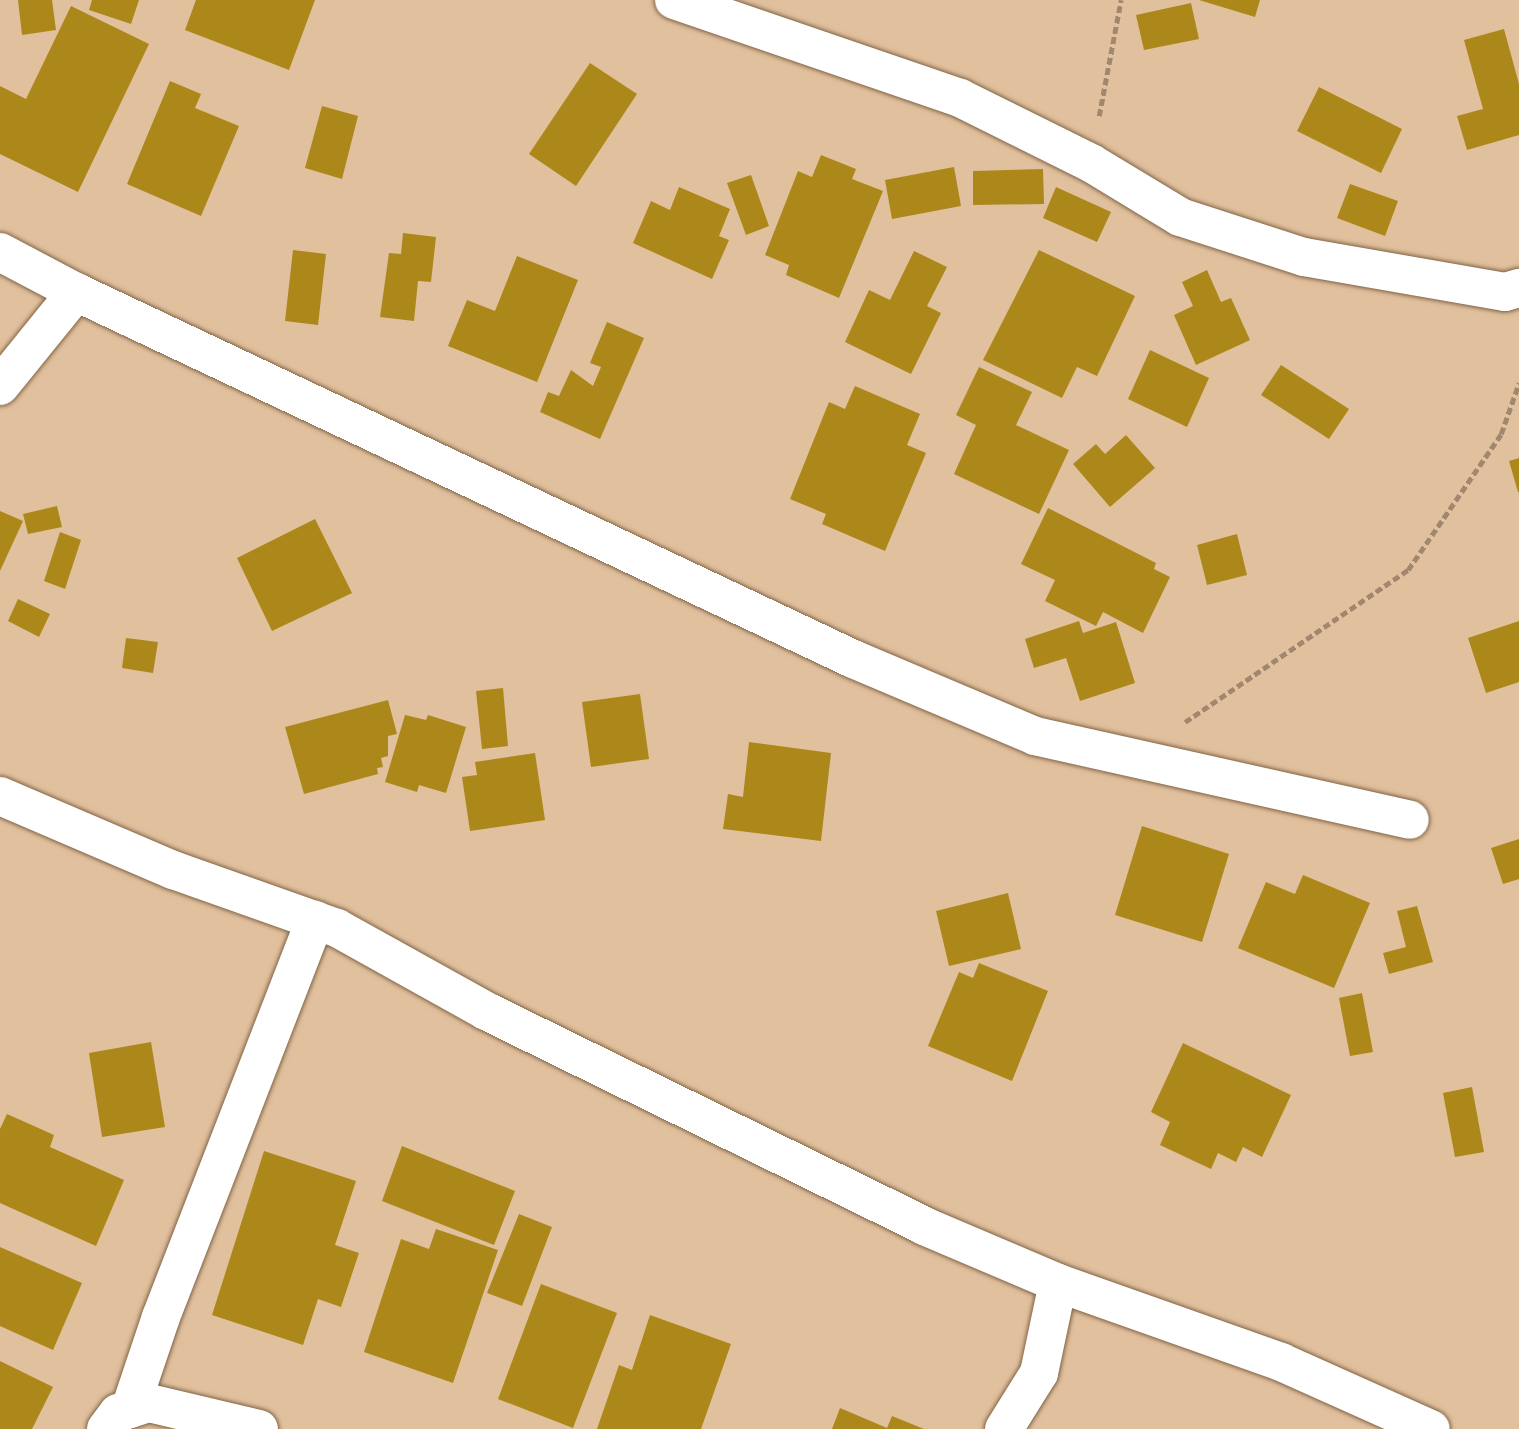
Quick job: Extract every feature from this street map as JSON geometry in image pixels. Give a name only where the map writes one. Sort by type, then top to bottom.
[{"type":"street","points":[[674,0],[960,98],[1091,163],[1180,217],[1304,257],[1505,292],[1519,288]]},
{"type":"street","points":[[0,251],[76,292],[853,659],[1035,736],[1410,820]]},
{"type":"street","points":[[0,386],[76,292]]},
{"type":"street","points":[[0,796],[173,870],[315,920],[755,1147],[1058,1283],[1281,1362],[1431,1429]]},
{"type":"street","points":[[118,1419],[161,1317],[315,920]]},
{"type":"street","points":[[1004,1429],[1039,1373],[1058,1283]]},
{"type":"street","points":[[118,1419],[149,1403],[259,1429]]},
{"type":"path","points":[[1091,163],[1121,0]]},
{"type":"path","points":[[1122,757],[1216,705],[1408,570],[1501,434],[1519,383]]},
{"type":"building","points":[[18,0],[52,0],[56,30],[22,35]]},
{"type":"building","points":[[92,0],[139,0],[131,24],[89,10]]},
{"type":"building","points":[[196,0],[315,0],[289,70],[185,30]]},
{"type":"building","points":[[1199,0],[1260,0],[1255,17]]},
{"type":"building","points":[[1191,3],[1199,39],[1144,50],[1136,15]]},
{"type":"building","points":[[71,6],[149,44],[78,192],[0,154],[0,86],[26,99]]},
{"type":"building","points":[[1504,29],[1519,84],[1519,135],[1467,150],[1457,116],[1483,109],[1464,40]]},
{"type":"building","points":[[590,63],[637,94],[576,186],[529,154]]},
{"type":"building","points":[[170,81],[201,94],[195,108],[239,126],[201,216],[127,184]]},
{"type":"building","points":[[1319,87],[1402,129],[1381,173],[1297,131]]},
{"type":"building","points":[[322,106],[358,116],[342,179],[305,168]]},
{"type":"building","points":[[821,155],[856,169],[852,179],[883,191],[839,298],[786,275],[789,265],[765,255],[798,171],[812,177]]},
{"type":"building","points":[[954,167],[961,206],[892,219],[885,180]]},
{"type":"building","points":[[1043,169],[1044,204],[973,205],[973,171]]},
{"type":"building","points":[[751,175],[769,226],[746,235],[727,183]]},
{"type":"building","points":[[1350,184],[1398,201],[1385,236],[1337,218]]},
{"type":"building","points":[[679,187],[730,209],[719,236],[729,240],[712,279],[633,243],[651,201],[670,210]]},
{"type":"building","points":[[1056,187],[1111,212],[1097,242],[1043,218]]},
{"type":"building","points":[[403,233],[436,237],[431,282],[418,281],[414,321],[380,317],[389,253],[401,254]]},
{"type":"building","points":[[293,250],[326,254],[318,325],[285,321]]},
{"type":"building","points":[[1039,250],[1135,296],[1097,376],[1077,367],[1062,398],[983,360]]},
{"type":"building","points":[[914,251],[947,267],[927,306],[941,313],[911,374],[845,342],[869,290],[890,300]]},
{"type":"building","points":[[517,256],[578,280],[537,382],[448,346],[467,300],[495,311]]},
{"type":"building","points":[[1207,270],[1221,302],[1231,298],[1250,340],[1196,365],[1174,315],[1193,306],[1182,282]]},
{"type":"building","points":[[607,322],[644,338],[600,439],[540,412],[548,392],[559,396],[571,370],[593,386],[601,367],[590,363]]},
{"type":"building","points":[[1150,350],[1209,378],[1187,427],[1128,399]]},
{"type":"building","points":[[1281,365],[1349,409],[1329,439],[1261,395]]},
{"type":"building","points":[[979,367],[1032,392],[1016,425],[1069,450],[1039,514],[954,474],[976,425],[956,415]]},
{"type":"building","points":[[855,386],[920,414],[907,445],[926,453],[885,551],[822,524],[826,514],[790,499],[829,402],[845,409]]},
{"type":"building","points":[[1126,435],[1155,468],[1110,507],[1073,464],[1096,444],[1105,454]]},
{"type":"building","points":[[1519,458],[1519,492],[1518,492],[1509,461]]},
{"type":"building","points":[[57,506],[62,527],[28,534],[23,514]]},
{"type":"building","points":[[1048,508],[1156,563],[1154,569],[1170,577],[1143,633],[1103,612],[1096,626],[1045,601],[1055,580],[1021,564]]},
{"type":"building","points":[[0,511],[23,521],[0,571]]},
{"type":"building","points":[[315,519],[352,593],[272,631],[237,558]]},
{"type":"building","points":[[60,532],[81,540],[65,589],[44,581]]},
{"type":"building","points":[[1237,534],[1247,575],[1207,585],[1197,545]]},
{"type":"building","points":[[18,599],[50,614],[39,637],[8,621]]},
{"type":"building","points":[[1079,621],[1083,633],[1116,622],[1135,683],[1080,701],[1066,658],[1034,668],[1025,639]]},
{"type":"building","points":[[1519,621],[1519,682],[1486,693],[1468,638]]},
{"type":"building","points":[[126,638],[158,642],[153,673],[122,668]]},
{"type":"building","points":[[503,688],[508,746],[482,749],[476,691]]},
{"type":"building","points":[[640,694],[649,759],[591,767],[582,702]]},
{"type":"building","points":[[388,700],[397,734],[388,736],[388,756],[381,758],[383,767],[377,768],[378,774],[304,794],[285,727]]},
{"type":"building","points":[[405,715],[426,720],[428,715],[466,727],[446,793],[419,785],[417,792],[385,782]]},
{"type":"building","points":[[749,742],[831,753],[821,841],[723,829],[728,794],[743,797]]},
{"type":"building","points":[[535,753],[545,820],[470,831],[462,777],[477,775],[475,762]]},
{"type":"building","points":[[1142,826],[1229,854],[1202,942],[1115,915]]},
{"type":"building","points":[[1519,839],[1519,879],[1503,884],[1491,848]]},
{"type":"building","points":[[1303,875],[1370,903],[1334,988],[1238,948],[1266,882],[1295,894]]},
{"type":"building","points":[[1008,893],[1021,949],[949,966],[936,911]]},
{"type":"building","points":[[1417,906],[1433,962],[1389,974],[1383,953],[1406,947],[1397,911]]},
{"type":"building","points":[[979,963],[1048,991],[1012,1081],[928,1046],[959,972],[973,978]]},
{"type":"building","points":[[1362,993],[1373,1052],[1350,1056],[1339,998]]},
{"type":"building","points":[[151,1042],[165,1127],[102,1137],[89,1053]]},
{"type":"building","points":[[1183,1043],[1291,1095],[1262,1157],[1243,1147],[1236,1162],[1218,1153],[1211,1169],[1160,1145],[1170,1122],[1151,1112]]},
{"type":"building","points":[[1472,1087],[1484,1152],[1455,1157],[1443,1093]]},
{"type":"building","points":[[7,1114],[54,1135],[50,1147],[124,1180],[96,1246],[0,1203],[0,1129]]},
{"type":"building","points":[[402,1146],[515,1191],[494,1245],[382,1201]]},
{"type":"building","points":[[264,1151],[356,1181],[335,1245],[359,1253],[341,1307],[318,1299],[303,1345],[212,1315]]},
{"type":"building","points":[[519,1214],[552,1227],[522,1306],[487,1293]]},
{"type":"building","points":[[436,1229],[498,1250],[453,1383],[364,1352],[401,1239],[429,1249]]},
{"type":"building","points":[[0,1247],[82,1283],[53,1350],[0,1326]]},
{"type":"building","points":[[541,1284],[617,1313],[573,1428],[498,1399]]},
{"type":"building","points":[[650,1315],[731,1344],[701,1429],[597,1429],[619,1365],[632,1370]]},
{"type":"building","points":[[0,1361],[53,1387],[32,1429],[0,1429]]},
{"type":"building","points":[[840,1408],[887,1428],[892,1416],[924,1429],[832,1429]]}]
